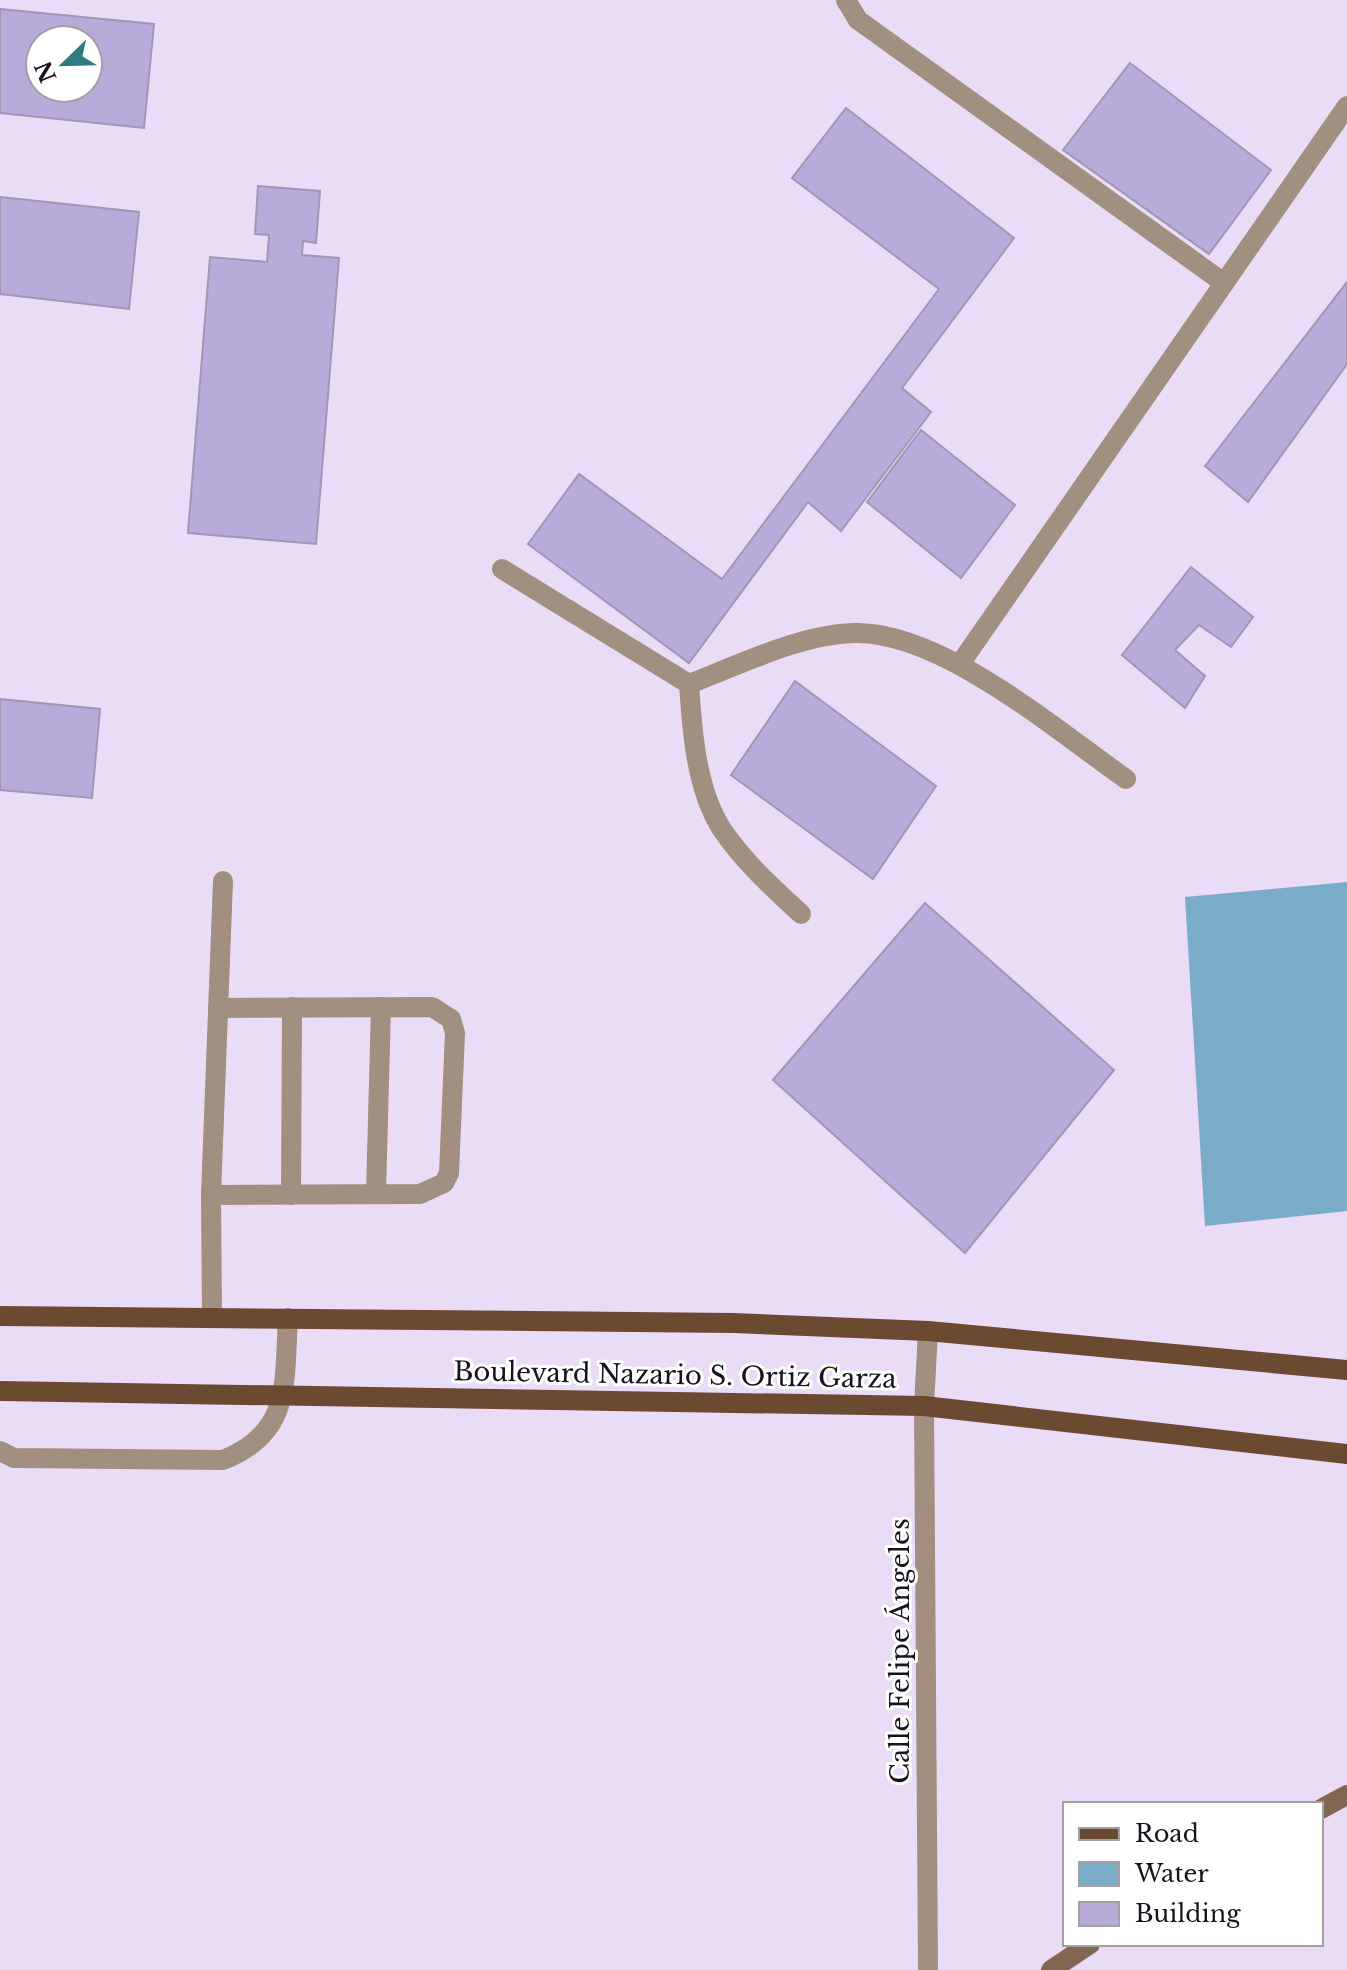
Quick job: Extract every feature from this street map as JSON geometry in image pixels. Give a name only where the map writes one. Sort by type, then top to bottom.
[{"type":"main road","name":"Boulevard Nazario S. Ortiz Garza","points":[[0,1316],[733,1323],[928,1331],[1347,1370]]},
{"type":"main road","name":"Boulevard Nazario S. Ortiz Garza","points":[[0,1391],[283,1393],[924,1406],[1347,1454]]},
{"type":"main road","points":[[1323,1808],[1347,1795]]},
{"type":"main road","points":[[1051,1970],[1087,1946]]},
{"type":"street","points":[[846,0],[858,20],[1224,283]]},
{"type":"street","points":[[960,664],[1347,106]]},
{"type":"street","points":[[502,569],[689,684]]},
{"type":"street","points":[[689,684],[795,645],[857,633],[911,641],[960,664],[1126,779]]},
{"type":"street","points":[[689,684],[692,727],[707,793],[720,826],[748,863],[801,914]]},
{"type":"street","points":[[212,1318],[211,1195],[223,881]]},
{"type":"street","points":[[291,1195],[292,1007]]},
{"type":"street","points":[[376,1193],[381,1007]]},
{"type":"street","points":[[211,1195],[434,1190],[444,1183],[449,1173],[455,1033],[451,1019],[432,1007],[218,1008]]},
{"type":"street","points":[[0,1451],[14,1458],[223,1460],[245,1451],[263,1438],[275,1422],[283,1393],[288,1318]]},
{"type":"street","name":"Calle Felipe Ángeles","points":[[928,1331],[924,1406],[928,1970]]},
{"type":"water","points":[[1347,882],[1347,1211],[1205,1226],[1185,897]]},
{"type":"building","points":[[0,9],[154,24],[144,128],[0,113]]},
{"type":"building","points":[[1130,63],[1271,170],[1209,254],[1063,150]]},
{"type":"building","points":[[846,108],[1014,238],[902,388],[931,412],[841,531],[808,502],[689,663],[528,544],[579,474],[722,579],[939,289],[792,178]]},
{"type":"building","points":[[258,186],[320,191],[316,243],[303,241],[302,255],[339,258],[316,544],[188,533],[210,257],[267,262],[269,235],[255,234]]},
{"type":"building","points":[[0,197],[139,212],[129,309],[0,294]]},
{"type":"building","points":[[1347,282],[1347,364],[1248,502],[1205,466]]},
{"type":"building","points":[[921,430],[1015,505],[961,578],[867,502]]},
{"type":"building","points":[[1191,567],[1253,617],[1231,647],[1199,625],[1175,650],[1205,676],[1185,708],[1122,655]]},
{"type":"building","points":[[795,681],[936,786],[873,879],[731,775]]},
{"type":"building","points":[[0,699],[100,709],[92,798],[0,790]]},
{"type":"building","points":[[925,903],[1114,1070],[965,1253],[773,1080]]}]
